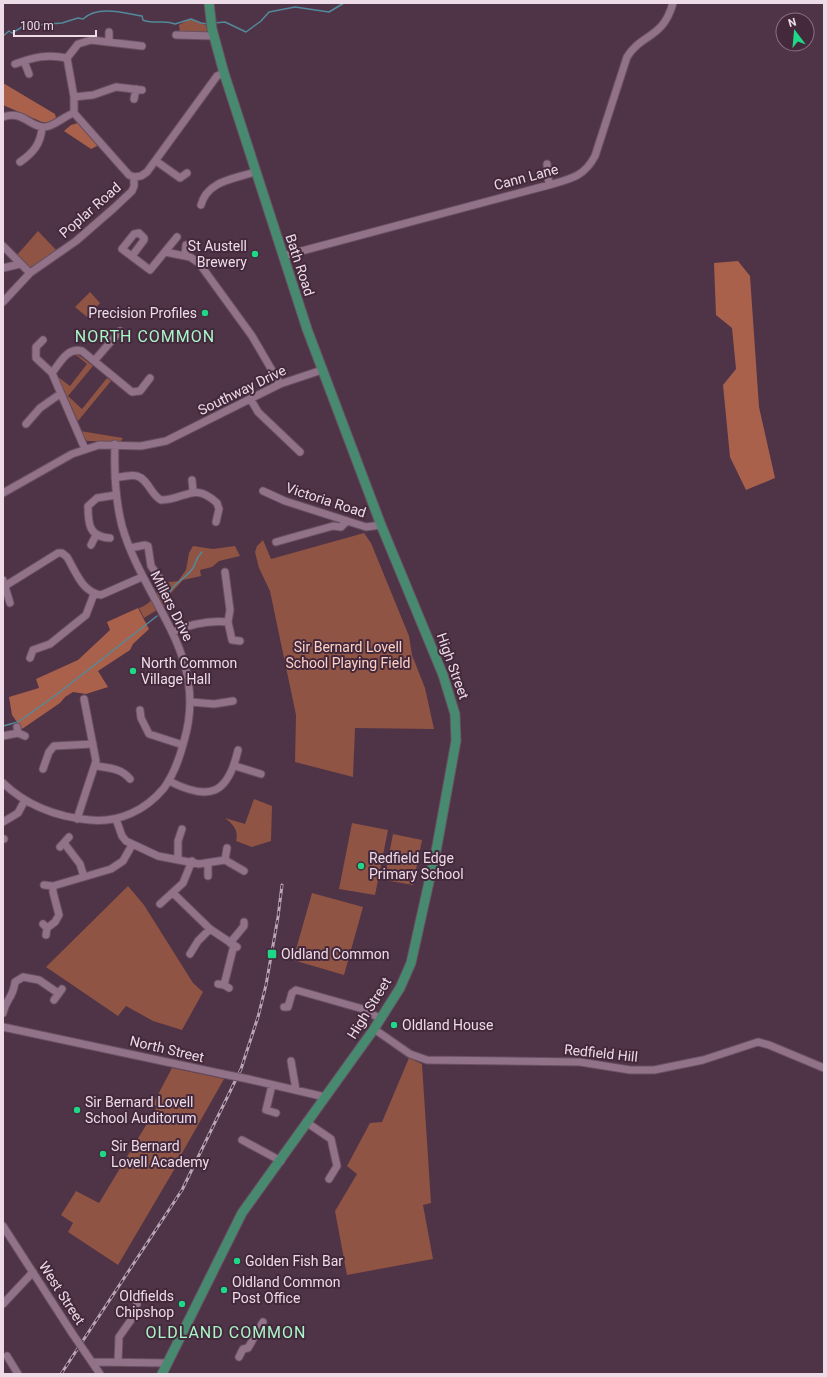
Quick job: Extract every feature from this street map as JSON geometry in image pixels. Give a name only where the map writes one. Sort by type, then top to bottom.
[{"type":"main road","name":"Bath Road","points":[[209,8],[213,33],[224,73],[255,172],[322,370],[381,525]]},
{"type":"main road","name":"High Street","points":[[162,1374],[242,1213],[281,1161],[306,1122],[374,1029],[400,988],[411,963],[447,796],[456,729],[455,714],[443,675],[381,525]]},
{"type":"street","name":"Cann Lane","points":[[283,256],[549,185],[582,174],[590,166],[595,156],[627,57],[632,49],[652,36],[665,24],[673,3]]},
{"type":"street","points":[[109,32],[109,40]]},
{"type":"street","points":[[176,35],[213,33]]},
{"type":"street","points":[[134,177],[129,174],[74,113],[74,97],[67,58],[72,50],[83,41],[131,40],[142,46]]},
{"type":"street","points":[[15,64],[43,55],[67,58]]},
{"type":"street","points":[[24,60],[29,74]]},
{"type":"street","name":"Poplar Road","points":[[3,302],[30,273],[76,241],[132,191],[134,186],[134,177],[141,176],[147,172],[217,76],[224,73]]},
{"type":"street","points":[[74,97],[93,95],[116,87],[139,89],[134,99]]},
{"type":"street","points":[[3,117],[10,115],[19,116],[42,127],[49,126],[74,113]]},
{"type":"street","points":[[20,162],[30,155],[38,146],[42,127]]},
{"type":"street","points":[[156,161],[180,178],[187,173]]},
{"type":"street","points":[[548,164],[549,185]]},
{"type":"street","points":[[201,205],[203,195],[212,186],[255,172]]},
{"type":"street","points":[[132,256],[150,270],[177,237]]},
{"type":"street","points":[[185,256],[186,245]]},
{"type":"street","points":[[3,246],[30,273]]},
{"type":"street","points":[[165,252],[190,257],[199,263],[252,336],[280,384]]},
{"type":"street","points":[[7,265],[20,264]]},
{"type":"street","points":[[94,360],[120,330]]},
{"type":"street","points":[[43,340],[36,347],[36,358],[52,373],[85,449]]},
{"type":"street","points":[[52,373],[71,350],[82,351],[132,392],[136,393],[140,391],[150,378]]},
{"type":"street","name":"Southway Drive","points":[[114,444],[142,446],[160,442],[198,426],[280,384],[322,370]]},
{"type":"street","points":[[26,424],[40,408],[60,394]]},
{"type":"street","points":[[250,400],[258,412],[300,452]]},
{"type":"street","points":[[3,494],[56,462],[85,449],[114,444]]},
{"type":"street","name":"Millers Drive","points":[[3,783],[25,800],[46,811],[77,819],[101,822],[116,819],[147,806],[169,781],[183,745],[191,702],[185,662],[173,632],[142,577],[122,525],[116,495],[114,444]]},
{"type":"street","points":[[115,478],[136,475],[156,497],[161,500],[175,498],[193,491],[198,492],[218,503],[219,509],[216,522]]},
{"type":"street","points":[[192,480],[193,491]]},
{"type":"street","name":"Victoria Road","points":[[263,491],[366,527],[381,525]]},
{"type":"street","points":[[96,535],[90,523],[88,506],[97,498],[116,495]]},
{"type":"street","points":[[276,542],[284,536],[333,526],[341,527],[347,521]]},
{"type":"street","points":[[96,535],[110,538]]},
{"type":"street","points":[[91,545],[96,535]]},
{"type":"street","points":[[130,548],[145,544],[148,546],[151,566],[162,581]]},
{"type":"street","points":[[10,603],[4,583],[53,555],[62,553],[67,557],[86,590],[94,594],[101,595],[142,577]]},
{"type":"street","points":[[225,572],[229,581],[230,610],[228,622],[230,641],[240,641]]},
{"type":"street","points":[[30,658],[33,650],[50,644],[86,615],[94,594]]},
{"type":"street","points":[[228,622],[233,615]]},
{"type":"street","points":[[173,632],[184,627],[213,620],[228,622]]},
{"type":"street","points":[[77,819],[96,766],[90,714],[84,699]]},
{"type":"street","points":[[191,702],[214,704],[233,701]]},
{"type":"street","points":[[140,710],[139,718],[149,734],[183,745]]},
{"type":"street","points":[[3,736],[20,732]]},
{"type":"street","points":[[144,740],[149,734]]},
{"type":"street","points":[[43,769],[44,757],[54,746],[93,744]]},
{"type":"street","points":[[169,781],[184,789],[206,793],[223,786],[235,766],[238,750]]},
{"type":"street","points":[[96,766],[118,770],[125,773],[130,779]]},
{"type":"street","points":[[235,766],[261,774]]},
{"type":"street","points":[[3,822],[18,813],[25,800]]},
{"type":"street","points":[[116,819],[122,836],[132,845],[158,856],[208,864],[225,860],[244,871]]},
{"type":"street","points":[[178,859],[178,841],[182,830]]},
{"type":"street","points":[[69,837],[62,845],[80,864],[84,877]]},
{"type":"street","points":[[44,885],[53,886],[112,869],[123,861],[132,845]]},
{"type":"street","points":[[225,860],[227,848]]},
{"type":"street","points":[[160,904],[183,883],[192,861]]},
{"type":"street","points":[[208,864],[208,876]]},
{"type":"street","points":[[45,929],[55,922],[59,915],[53,892],[53,886]]},
{"type":"street","points":[[173,893],[210,929],[233,945]]},
{"type":"street","points":[[224,986],[233,945],[244,926],[244,922]]},
{"type":"street","points":[[190,954],[198,941],[210,929]]},
{"type":"street","points":[[3,1013],[5,1004],[14,993],[15,982],[23,977],[39,980],[60,991],[54,1000]]},
{"type":"street","points":[[284,1007],[288,1007],[292,993],[296,990],[363,1009],[381,1018]]},
{"type":"street","name":"North Street","points":[[3,1027],[248,1079],[325,1097]]},
{"type":"street","name":"Redfield Hill","points":[[374,1029],[410,1054],[427,1060],[580,1062],[630,1070],[654,1070],[703,1060],[758,1042],[769,1045],[824,1068]]},
{"type":"street","points":[[290,1061],[296,1090]]},
{"type":"street","points":[[272,1085],[266,1110],[276,1113]]},
{"type":"street","points":[[306,1122],[331,1139],[337,1166],[329,1179]]},
{"type":"street","points":[[242,1140],[281,1161]]},
{"type":"street","name":"West Street","points":[[3,1226],[100,1374]]},
{"type":"street","points":[[3,1304],[33,1272]]},
{"type":"street","points":[[118,1362],[119,1337],[131,1320],[137,1304]]},
{"type":"street","points":[[239,1357],[243,1349],[248,1348],[263,1322]]},
{"type":"street","points":[[7,1356],[18,1374]]},
{"type":"street","points":[[92,1362],[168,1363]]},
{"type":"green space","points":[[188,20],[193,20],[210,27],[210,31],[208,33],[180,33],[179,25]]},
{"type":"green space","points":[[38,231],[57,251],[31,268],[17,255]]},
{"type":"green space","points":[[90,292],[100,303],[87,317],[75,307]]},
{"type":"green space","points":[[77,354],[93,366],[68,396],[82,409],[107,378],[111,381],[78,421],[58,377],[70,386],[87,364],[76,355]]},
{"type":"green space","points":[[80,431],[123,438],[121,441],[87,441]]},
{"type":"green space","name":"Sir Bernard Lovell School Playing Field","points":[[364,533],[371,543],[409,636],[412,655],[425,688],[434,729],[355,728],[353,777],[295,762],[296,715],[270,591],[259,568],[255,552],[257,546],[263,540],[271,559]]},
{"type":"green space","points":[[193,546],[213,549],[235,546],[240,556],[219,561],[212,567],[200,570],[201,576],[183,580],[171,593],[171,597],[165,605],[144,618],[139,608],[147,604],[153,598],[162,583],[178,581],[186,570],[189,553]]},
{"type":"green space","points":[[254,799],[272,806],[271,841],[252,847],[236,841],[237,834],[235,828],[225,818],[245,824]]},
{"type":"green space","points":[[352,823],[388,830],[375,895],[339,889]]},
{"type":"green space","points":[[393,834],[422,840],[413,885],[384,880]]},
{"type":"green space","points":[[128,886],[144,905],[193,983],[203,992],[182,1030],[153,1021],[126,1006],[118,1016],[46,967]]},
{"type":"green space","points":[[312,893],[363,907],[344,975],[293,960]]},
{"type":"green space","points":[[409,1058],[422,1064],[431,1203],[423,1205],[433,1259],[347,1275],[335,1211],[357,1174],[347,1166],[370,1123],[382,1122]]},
{"type":"green space","points":[[172,1068],[224,1079],[177,1162],[178,1163],[118,1265],[68,1232],[73,1223],[61,1215],[76,1191],[99,1203],[157,1107],[153,1104]]},
{"type":"shaded area","points":[[3,83],[55,114],[56,118],[49,122],[42,122],[3,105]]},
{"type":"shaded area","points":[[78,123],[101,144],[91,149],[64,131],[71,125]]},
{"type":"shaded area","points":[[738,261],[750,276],[759,407],[775,478],[746,490],[730,457],[723,385],[736,369],[732,328],[716,315],[714,263]]},
{"type":"shaded area","points":[[138,608],[149,629],[133,644],[130,650],[98,671],[108,687],[86,694],[73,692],[65,697],[60,703],[22,729],[12,715],[9,697],[39,688],[36,679],[78,660],[110,630],[107,622]]},
{"type":"waterway","points":[[214,23],[225,22],[246,32],[261,21],[269,12],[295,7],[329,12],[344,3]]},
{"type":"waterway","points":[[3,36],[9,31],[12,33],[24,26],[62,23],[78,18],[83,19],[96,12],[104,11],[142,16],[143,20],[151,22],[167,22],[175,24],[191,19],[208,24]]},
{"type":"waterway","points":[[167,599],[168,594],[174,586],[190,572],[202,552]]},
{"type":"waterway","points":[[3,726],[18,722],[56,695],[157,616]]},
{"type":"railway","points":[[61,1374],[182,1190],[241,1069],[258,1017],[266,985],[282,885]]},
{"type":"place","name":"St Austell Brewery","points":[[255,254]]},
{"type":"place","name":"Precision Profiles","points":[[205,313]]},
{"type":"place","name":"North Common Village Hall","points":[[133,671]]},
{"type":"place","name":"Redfield Edge Primary School","points":[[361,866]]},
{"type":"place","name":"Oldland Common","points":[[272,954]]},
{"type":"place","name":"Oldland House","points":[[394,1025]]},
{"type":"place","name":"Sir Bernard Lovell School Auditorum","points":[[77,1110]]},
{"type":"place","name":"Sir Bernard Lovell Academy","points":[[103,1154]]},
{"type":"place","name":"Golden Fish Bar","points":[[237,1261]]},
{"type":"place","name":"Oldland Common Post Office","points":[[224,1290]]},
{"type":"place","name":"Oldfields Chipshop","points":[[182,1304]]},
{"type":"district","name":"NORTH COMMON","points":[[145,336]]},
{"type":"district","name":"OLDLAND COMMON","points":[[226,1332]]}]
